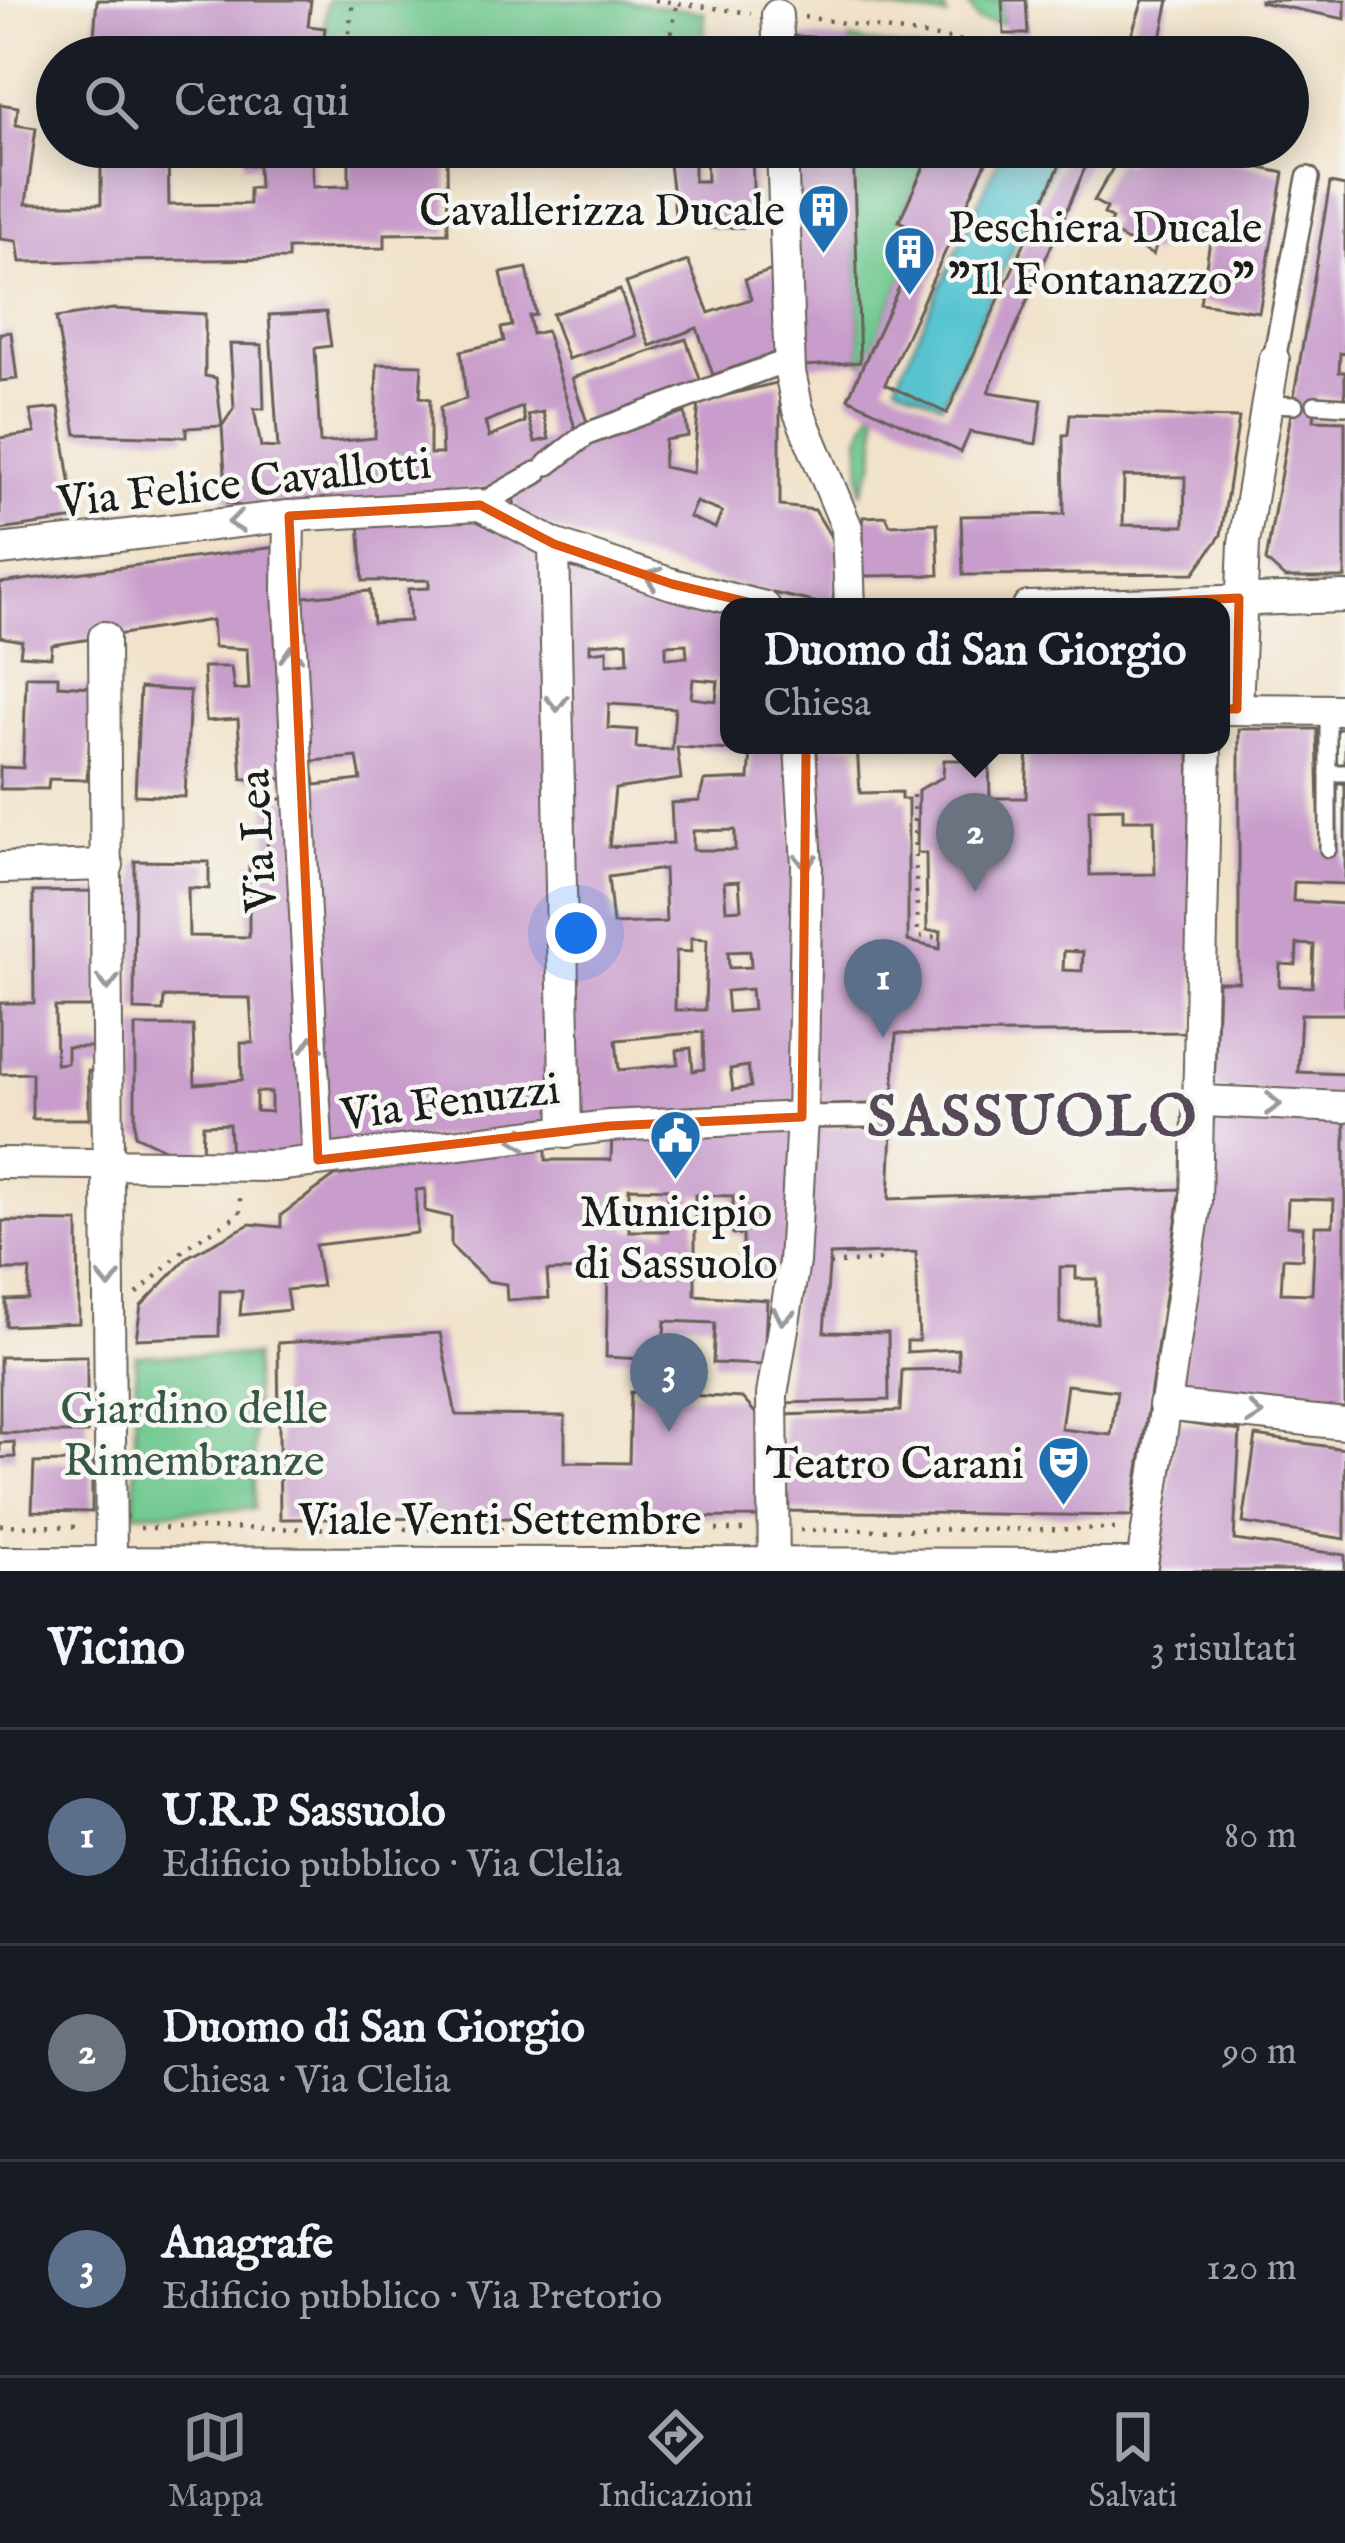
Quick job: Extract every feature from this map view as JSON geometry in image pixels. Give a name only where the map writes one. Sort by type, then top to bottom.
[{"type":"street","points":[[777,15],[778,36]]},
{"type":"street","points":[[783,168],[789,366],[799,410],[847,527],[853,588]]},
{"type":"street","points":[[1223,598],[1281,405],[1274,360],[1308,178]]},
{"type":"street","points":[[480,505],[542,469],[587,434],[789,366]]},
{"type":"street","name":"Via Felice Cavallotti","points":[[0,550],[290,516],[480,505],[554,544],[729,598]]},
{"type":"street","name":"Via Lea","points":[[290,516],[288,590],[318,1160]]},
{"type":"street","points":[[554,544],[566,1132]]},
{"type":"street","points":[[1230,601],[1345,597]]},
{"type":"street","points":[[104,637],[111,1562]]},
{"type":"street","points":[[1230,709],[1336,710]]},
{"type":"street","points":[[773,1567],[772,1395],[794,1262],[802,1117],[807,866],[801,754]]},
{"type":"street","points":[[1142,1568],[1196,1202],[1206,754]]},
{"type":"street","points":[[0,868],[108,865]]},
{"type":"street","points":[[1201,1101],[1345,1107]]},
{"type":"street","points":[[802,1117],[867,1116]]},
{"type":"street","name":"Via Fenuzzi","points":[[0,1163],[241,1165],[566,1132],[802,1117]]},
{"type":"street","points":[[1164,1405],[1345,1424]]},
{"type":"street","name":"Viale Venti Settembre","points":[[0,1562],[1142,1568]]},
{"type":"lane","points":[[1316,404],[1345,406]]},
{"type":"lane","points":[[1328,849],[1336,773],[1336,710]]},
{"type":"path","points":[[349,36],[353,0]]},
{"type":"path","points":[[655,0],[924,36]]},
{"type":"path","points":[[671,36],[676,3]]},
{"type":"path","points":[[913,794],[919,937],[935,938],[935,948]]},
{"type":"path","points":[[110,1297],[134,1296],[189,1245],[240,1214],[241,1165]]},
{"type":"path","points":[[829,1264],[879,1260],[878,1253]]},
{"type":"path","points":[[0,1525],[1130,1529]]},
{"type":"highlighted area","points":[[480,505],[554,544],[672,584],[811,617],[1239,598],[1237,709],[937,704],[807,665],[802,1117],[609,1126],[318,1160],[289,516]]},
{"type":"green space","points":[[327,0],[615,0],[704,12],[705,36],[324,36]]},
{"type":"green space","points":[[821,0],[940,0],[947,17]]},
{"type":"green space","points":[[966,0],[1002,0],[1003,24],[977,20]]},
{"type":"green space","points":[[854,168],[923,168],[899,220],[924,233],[865,362],[860,362]]},
{"type":"green space","points":[[872,409],[877,411],[875,461],[861,493],[860,437]]},
{"type":"green space","name":"Giardino delle Rimembranze","points":[[136,1355],[254,1356],[254,1509],[134,1513]]},
{"type":"water","name":"Peschiera Ducale \"Il Fontanazzo\"","points":[[994,168],[1050,168],[942,404],[896,383]]},
{"type":"building","points":[[97,0],[311,0],[308,26],[325,28],[324,36],[94,36]]},
{"type":"building","points":[[1002,0],[1026,0],[1028,34],[1004,34]]},
{"type":"building","points":[[1143,0],[1169,0],[1161,36],[1131,36]]},
{"type":"building","points":[[1345,0],[1345,19],[1260,2]]},
{"type":"building","points":[[0,104],[18,107],[16,125],[36,128],[26,204],[101,204],[101,168],[168,168],[169,205],[249,204],[249,188],[259,188],[258,168],[313,168],[313,187],[349,186],[349,168],[447,168],[448,233],[385,234],[385,248],[288,249],[288,259],[20,262],[17,241],[0,239]]},
{"type":"building","points":[[670,168],[694,168],[694,181],[707,181],[707,168],[753,168],[754,227],[708,228],[707,208],[675,214]]},
{"type":"building","name":"Cavallerizza Ducale","points":[[788,168],[854,168],[860,362],[794,367]]},
{"type":"building","name":"Peschiera Ducale \"Il Fontanazzo\"","points":[[923,168],[983,168],[885,384],[947,413],[1058,168],[1085,168],[988,392],[1042,400],[1036,444],[970,432],[961,452],[848,398],[924,233],[899,221]]},
{"type":"building","points":[[1113,168],[1261,168],[1284,173],[1259,312],[1200,303],[1210,241],[1162,227],[1153,255],[1106,229],[1112,219],[1104,214],[1107,208],[1094,201]]},
{"type":"building","points":[[1330,183],[1345,186],[1345,354],[1340,353],[1339,372],[1345,372],[1345,398],[1316,397],[1314,420],[1345,421],[1345,578],[1285,578],[1266,561]]},
{"type":"building","points":[[688,261],[709,313],[751,299],[745,279],[779,268],[783,350],[713,375],[697,328],[650,346],[626,283]]},
{"type":"building","points":[[527,268],[536,315],[529,316],[532,334],[546,331],[577,435],[588,440],[685,413],[688,436],[665,440],[663,467],[693,473],[699,402],[780,382],[780,506],[815,510],[840,552],[833,598],[795,598],[704,578],[517,518],[511,485],[278,514],[227,503],[222,426],[234,408],[230,344],[262,345],[264,409],[254,409],[261,447],[278,448],[269,315],[326,312],[331,346],[315,348],[320,443],[375,438],[377,364],[422,365],[420,397],[430,399],[430,454],[442,454],[440,407],[466,399],[461,351],[504,341],[501,328],[512,326],[501,273]],"holes":[[[522,407],[525,422],[489,437],[485,422]],[[543,412],[549,439],[535,442],[528,415]],[[696,502],[722,512],[715,528],[689,517]]]},
{"type":"building","points":[[620,290],[636,336],[568,359],[552,314]]},
{"type":"building","points":[[113,309],[205,314],[205,376],[216,378],[222,426],[186,428],[186,437],[76,434],[56,318]]},
{"type":"building","points":[[11,332],[17,379],[0,381],[0,333]]},
{"type":"building","points":[[686,339],[701,382],[587,422],[572,378]]},
{"type":"building","points":[[59,408],[76,519],[0,530],[0,438],[35,433],[30,411]]},
{"type":"building","points":[[1070,414],[1239,418],[1221,535],[1194,573],[963,575],[961,516],[1064,514],[1063,435],[1068,435]],"holes":[[[1124,476],[1185,477],[1184,526],[1123,525]]]},
{"type":"building","points":[[886,516],[890,525],[937,523],[939,575],[863,576],[863,517]]},
{"type":"building","points":[[467,517],[548,553],[560,1124],[321,1151],[301,779],[314,777],[315,785],[361,780],[357,757],[300,762],[292,598],[370,591],[373,623],[410,621],[408,589],[429,588],[429,580],[363,581],[359,521]]},
{"type":"building","points":[[284,546],[292,779],[242,779],[238,719],[206,721],[203,667],[231,667],[234,690],[249,689],[247,649],[214,647],[212,620],[52,645],[51,657],[20,655],[22,641],[0,637],[0,583]]},
{"type":"building","points":[[561,564],[720,610],[720,749],[677,747],[681,779],[615,789],[609,847],[673,843],[671,803],[699,801],[704,781],[749,779],[751,754],[791,754],[797,1108],[571,1118]],"holes":[[[627,641],[628,662],[607,664],[607,650],[590,652],[590,644]],[[686,644],[687,657],[666,658],[666,645]],[[693,679],[718,681],[716,701],[691,698]],[[609,704],[675,708],[672,750],[636,748],[637,730],[608,728]],[[735,830],[735,850],[693,850],[693,831]],[[664,869],[666,922],[613,924],[608,877]],[[739,881],[741,909],[726,910],[724,882]],[[691,938],[707,939],[705,1010],[675,1010],[676,951],[691,952]],[[750,951],[751,967],[729,968],[728,952]],[[751,989],[753,1010],[728,1012],[726,991]],[[703,1032],[704,1069],[693,1071],[691,1048],[677,1050],[678,1064],[619,1070],[616,1040]],[[748,1066],[751,1087],[733,1090],[730,1069]]]},
{"type":"building","points":[[26,676],[58,676],[58,685],[93,687],[87,780],[49,779],[48,789],[0,789],[0,767],[23,768]]},
{"type":"building","points":[[140,688],[190,691],[185,797],[135,795]]},
{"type":"building","points":[[1239,729],[1317,729],[1320,849],[1337,849],[1337,784],[1345,784],[1345,884],[1294,882],[1293,901],[1345,904],[1345,1014],[1301,1014],[1298,1072],[1345,1074],[1345,1097],[1214,1090],[1218,982],[1239,982]],"holes":[[[1297,944],[1314,945],[1312,987],[1279,986],[1280,964],[1296,965]]]},
{"type":"building","points":[[1335,729],[1345,729],[1345,764],[1335,764]]},
{"type":"building","points":[[811,754],[858,754],[860,793],[901,792],[901,799],[908,799],[908,941],[940,949],[941,931],[927,931],[926,853],[917,853],[918,790],[943,777],[944,760],[989,760],[990,798],[1026,798],[1028,754],[1189,754],[1196,1032],[896,1034],[889,1199],[1181,1189],[1132,1516],[783,1511],[783,1415],[900,1411],[902,1370],[959,1369],[958,1349],[907,1352],[907,1341],[919,1341],[916,1252],[830,1255],[824,1332],[888,1333],[889,1400],[783,1403],[807,1127],[867,1126],[868,1104],[812,1106]],"holes":[[[1123,808],[1123,820],[1154,820],[1155,874],[1090,875],[1089,809]],[[1064,951],[1083,952],[1082,971],[1063,970]],[[1060,1267],[1076,1267],[1076,1279],[1097,1279],[1097,1323],[1060,1323]],[[1067,1385],[1117,1391],[1111,1435],[1061,1429]]]},
{"type":"building","points":[[266,798],[296,800],[312,1157],[231,1158],[229,1124],[203,1125],[202,1156],[188,1160],[135,1135],[135,1026],[193,1026],[195,1084],[242,1080],[241,1043],[253,1043],[250,998],[164,997],[163,1011],[134,1010],[135,861],[209,862],[209,889],[188,888],[189,936],[249,937],[249,864],[268,863]],"holes":[[[256,1092],[271,1092],[271,1112],[256,1111]]]},
{"type":"building","points":[[99,891],[100,1007],[55,1007],[56,1064],[67,1063],[67,1047],[105,1047],[105,1071],[88,1071],[89,1119],[32,1119],[32,1073],[0,1074],[0,1003],[34,1003],[33,892]]},
{"type":"building","points":[[1214,1114],[1345,1118],[1345,1412],[1180,1395]],"holes":[[[1288,1199],[1334,1200],[1333,1226],[1315,1226],[1312,1294],[1281,1293],[1283,1258],[1302,1259],[1303,1227],[1287,1226]]]},
{"type":"building","points":[[796,1126],[784,1277],[743,1277],[743,1235],[733,1234],[733,1196],[695,1195],[695,1295],[767,1300],[764,1365],[713,1363],[715,1323],[665,1321],[662,1360],[606,1357],[608,1270],[547,1271],[549,1298],[507,1300],[506,1284],[487,1281],[451,1246],[451,1217],[425,1211],[425,1189],[416,1190],[417,1233],[315,1245],[322,1286],[286,1290],[289,1310],[240,1315],[242,1291],[220,1291],[219,1336],[136,1339],[141,1306],[189,1256],[250,1224],[281,1227],[281,1215],[335,1176],[546,1143],[546,1160],[611,1160],[612,1134]],"holes":[[[629,1188],[668,1189],[668,1231],[629,1231]]]},
{"type":"building","points":[[2,1221],[78,1222],[79,1323],[6,1326],[6,1300],[28,1299],[30,1270],[3,1270]]},
{"type":"building","points":[[440,1333],[456,1415],[565,1416],[565,1462],[629,1463],[631,1392],[742,1398],[759,1417],[761,1517],[280,1519],[278,1343]]},
{"type":"building","points":[[87,1356],[87,1433],[0,1433],[0,1357]]},
{"type":"building","points":[[1177,1422],[1240,1431],[1234,1540],[1345,1555],[1345,1571],[1157,1571]]},
{"type":"building","points":[[1256,1436],[1345,1449],[1345,1539],[1243,1523]]},
{"type":"building","points":[[14,1442],[15,1457],[0,1458],[0,1443]]},
{"type":"building","points":[[92,1461],[92,1512],[32,1511],[34,1463]]},
{"type":"tunnel","points":[[867,1116],[893,1115]]},
{"type":"place","name":"Cavallerizza Ducale","points":[[824,255]]},
{"type":"place","name":"Peschiera Ducale \"Il Fontanazzo\"","points":[[909,298]]},
{"type":"place","name":"Duomo di San Giorgio","points":[[975,892]]},
{"type":"place","name":"U.R.P Sassuolo","points":[[883,1038]]},
{"type":"place","name":"Municipio di Sassuolo","points":[[676,1182]]},
{"type":"place","name":"Anagrafe","points":[[669,1432]]},
{"type":"place","name":"Teatro Carani","points":[[1063,1508]]},
{"type":"district","name":"SASSUOLO","points":[[1033,1115]]}]
